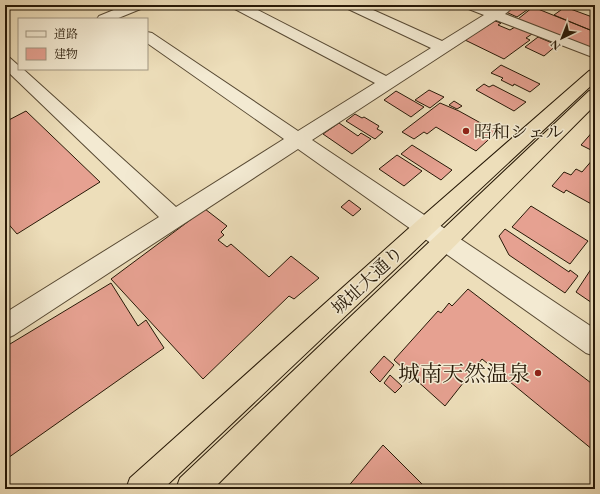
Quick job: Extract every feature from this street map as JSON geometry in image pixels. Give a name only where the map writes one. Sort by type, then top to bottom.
[{"type":"highway","name":"城址大通り","points":[[141,489],[425,227],[595,74]]},
{"type":"highway","name":"城址大通り","points":[[191,489],[595,95]]},
{"type":"street","points":[[102,5],[114,17],[138,5]]},
{"type":"street","points":[[238,5],[387,83]]},
{"type":"street","points":[[351,5],[442,47]]},
{"type":"street","points":[[471,5],[595,54]]},
{"type":"street","points":[[5,327],[509,5]]},
{"type":"street","points":[[148,37],[299,139],[595,344]]},
{"type":"street","points":[[18,55],[5,61],[174,218]]},
{"type":"building","points":[[517,5],[534,5],[517,17],[506,12]]},
{"type":"building","points":[[543,5],[562,5],[555,10]]},
{"type":"building","points":[[533,7],[595,32],[595,46],[591,49],[518,19]]},
{"type":"building","points":[[565,7],[595,18],[595,32],[554,15]]},
{"type":"building","points":[[495,21],[501,23],[498,25],[510,30],[515,27],[532,34],[526,38],[530,40],[504,59],[465,40]]},
{"type":"building","points":[[538,37],[557,45],[544,56],[525,47]]},
{"type":"building","points":[[501,65],[540,84],[530,92],[514,84],[513,86],[501,80],[503,78],[491,73]]},
{"type":"building","points":[[484,84],[489,87],[493,85],[526,102],[514,111],[476,90]]},
{"type":"building","points":[[429,90],[444,97],[430,108],[415,100]]},
{"type":"building","points":[[396,91],[424,107],[411,117],[384,100]]},
{"type":"building","points":[[454,101],[462,106],[457,109],[449,105]]},
{"type":"building","points":[[440,103],[459,111],[497,132],[476,151],[436,127],[427,134],[424,132],[414,139],[402,132]]},
{"type":"building","points":[[26,111],[100,182],[17,234],[5,220],[5,122]]},
{"type":"building","points":[[355,114],[362,118],[364,117],[379,126],[377,129],[383,132],[375,139],[346,121]]},
{"type":"building","points":[[339,123],[358,136],[361,133],[371,139],[352,154],[323,134]]},
{"type":"building","points":[[595,129],[595,152],[581,145]]},
{"type":"building","points":[[412,145],[452,170],[441,180],[401,154]]},
{"type":"building","points":[[397,155],[422,171],[404,186],[379,169]]},
{"type":"building","points":[[594,158],[595,206],[566,190],[564,193],[552,186],[564,172],[571,175],[576,169],[582,172]]},
{"type":"building","points":[[349,200],[361,209],[353,216],[341,207]]},
{"type":"building","points":[[531,206],[588,241],[570,264],[512,227]]},
{"type":"building","points":[[205,209],[227,226],[221,232],[224,235],[218,240],[227,247],[231,244],[269,277],[291,256],[319,278],[294,299],[289,296],[203,379],[111,279]]},
{"type":"building","points":[[505,229],[569,272],[570,270],[578,276],[565,293],[509,255],[499,236]]},
{"type":"building","points":[[595,263],[595,305],[576,292]]},
{"type":"building","points":[[111,283],[138,326],[146,320],[164,348],[5,460],[5,347]]},
{"type":"building","name":"城南天然温泉","points":[[468,289],[595,386],[595,446],[593,450],[482,359],[445,406],[394,360],[438,311],[441,313],[449,303],[452,306]]},
{"type":"building","points":[[384,356],[394,365],[380,382],[370,372]]},
{"type":"building","points":[[390,375],[402,386],[395,393],[384,383]]},
{"type":"building","points":[[383,445],[427,489],[346,489]]},
{"type":"place","name":"昭和シェル","points":[[466,131]]},
{"type":"place","name":"城南天然温泉","points":[[538,373]]}]
